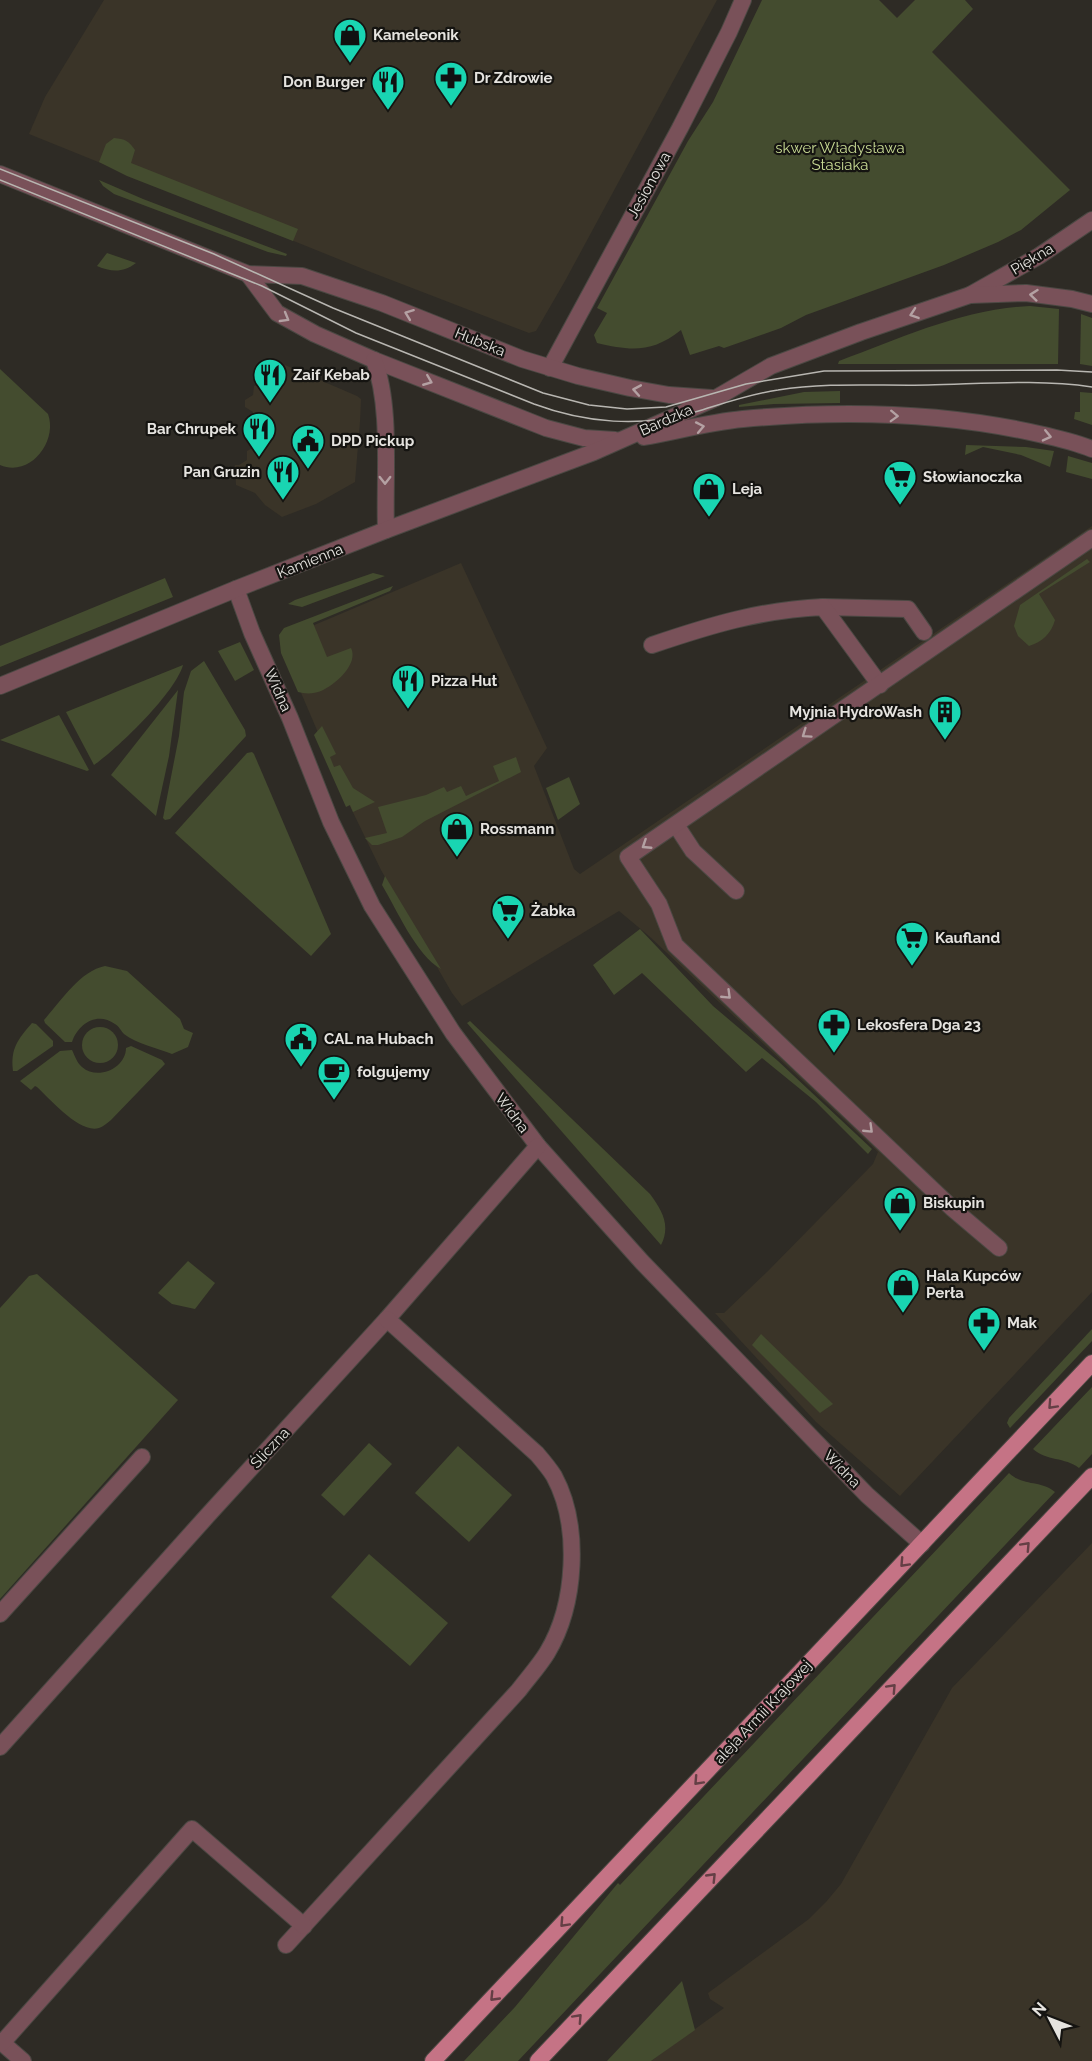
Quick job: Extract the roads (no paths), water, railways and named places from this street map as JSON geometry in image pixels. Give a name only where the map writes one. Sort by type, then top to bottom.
[{"type":"main road","name":"aleja Armii Krajowej","points":[[433,2061],[1092,1363]]},
{"type":"main road","points":[[538,2061],[1092,1476]]},
{"type":"street","name":"Jesionowa","points":[[550,368],[681,129],[743,0]]},
{"type":"street","name":"Hubska","points":[[0,174],[248,274],[302,276],[382,303],[550,368],[630,388],[669,395],[716,398]]},
{"type":"street","name":"Piękna","points":[[970,296],[1039,256],[1092,220]]},
{"type":"street","points":[[248,274],[277,313],[315,334],[374,360],[546,428],[584,438],[621,440]]},
{"type":"street","name":"Bardzka","points":[[621,440],[716,398],[771,366],[861,332],[970,296],[1026,294],[1072,299],[1092,304]]},
{"type":"street","points":[[374,360],[381,378],[384,409],[386,530]]},
{"type":"street","name":"Bardzka","points":[[621,440],[741,419],[871,415],[1001,426],[1092,449]]},
{"type":"street","name":"Kamienna","points":[[0,686],[236,589],[621,440]]},
{"type":"street","points":[[999,1248],[953,1209],[675,945],[659,904],[628,857],[1092,538]]},
{"type":"street","name":"Widna","points":[[236,589],[252,633],[290,717],[332,822],[372,906],[447,1024],[538,1146],[650,1270],[867,1494],[922,1544]]},
{"type":"street","points":[[823,607],[880,685]]},
{"type":"street","points":[[652,645],[735,618],[789,609],[823,607],[908,609],[924,632]]},
{"type":"street","points":[[676,825],[693,851],[736,891]]},
{"type":"street","name":"Śliczna","points":[[0,1747],[387,1319],[538,1146]]},
{"type":"street","points":[[286,1945],[519,1690],[548,1652],[568,1604],[572,1559],[570,1528],[554,1475],[537,1454],[387,1319]]},
{"type":"street","points":[[0,1614],[142,1456]]},
{"type":"street","points":[[23,2061],[1,2042],[192,1829],[304,1926]]},
{"type":"tram line","points":[[0,169],[214,254],[333,308],[543,393],[589,405],[627,409],[666,407],[746,384],[824,371],[1057,370],[1092,372]]},
{"type":"tram line","points":[[0,180],[262,286],[356,333],[534,404],[573,416],[613,421],[654,420],[695,412],[757,394],[815,386],[1031,383],[1092,387]]},
{"type":"place","name":"Kameleonik","points":[[350,64]]},
{"type":"place","name":"Dr Zdrowie","points":[[451,107]]},
{"type":"place","name":"Don Burger","points":[[388,111]]},
{"type":"place","name":"Zaif Kebab","points":[[270,404]]},
{"type":"place","name":"Bar Chrupek","points":[[259,458]]},
{"type":"place","name":"DPD Pickup","points":[[308,470]]},
{"type":"place","name":"Pan Gruzin","points":[[283,501]]},
{"type":"place","name":"Słowianoczka","points":[[900,506]]},
{"type":"place","name":"Leja","points":[[709,518]]},
{"type":"place","name":"Pizza Hut","points":[[408,710]]},
{"type":"place","name":"Myjnia HydroWash","points":[[945,741]]},
{"type":"place","name":"Rossmann","points":[[457,858]]},
{"type":"place","name":"Żabka","points":[[508,940]]},
{"type":"place","name":"Kaufland","points":[[912,967]]},
{"type":"place","name":"Lekosfera Dga 23","points":[[834,1054]]},
{"type":"place","name":"CAL na Hubach","points":[[301,1068]]},
{"type":"place","name":"folgujemy","points":[[334,1101]]},
{"type":"place","name":"Biskupin","points":[[900,1232]]},
{"type":"place","name":"Hala Kupców Perła","points":[[903,1314]]},
{"type":"place","name":"Mak","points":[[984,1352]]},
{"type":"park label","name":"skwer Władysława Stasiaka","points":[[840,156]]}]
